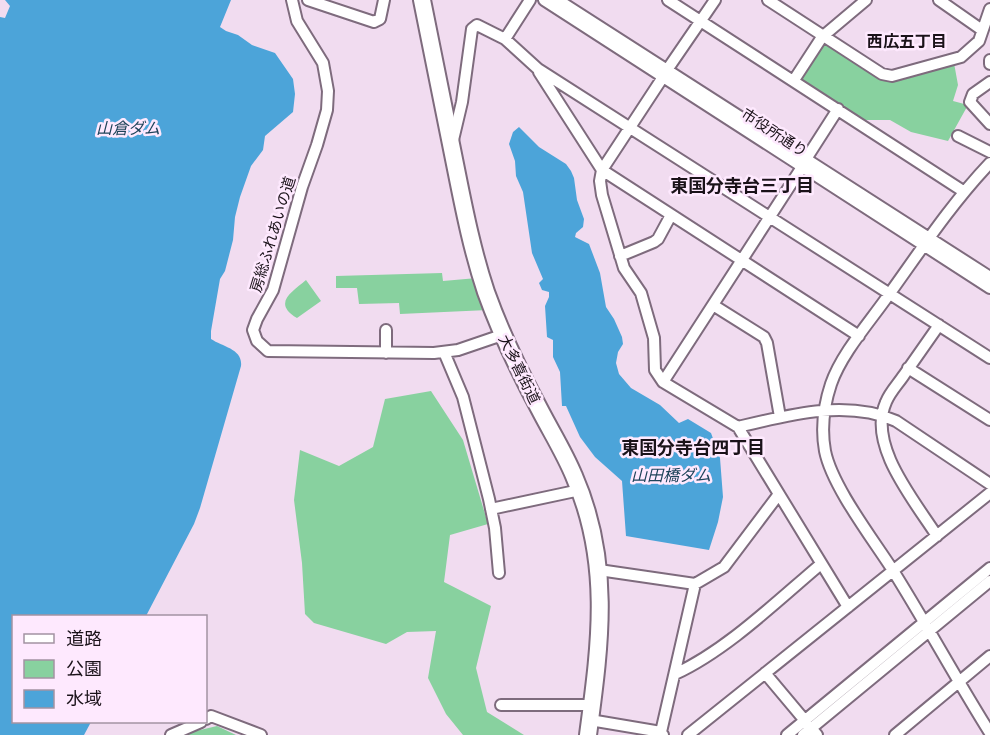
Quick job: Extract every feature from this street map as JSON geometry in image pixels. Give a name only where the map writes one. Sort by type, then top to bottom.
[{"type":"highway","name":"大多喜街道","points":[[423,0],[475,256],[502,335],[566,459],[580,490],[594,538],[599,570],[600,621],[590,720]]},
{"type":"street","name":"房総ふれあいの道","points":[[292,0],[297,21],[323,63],[328,91],[327,110],[302,187],[273,290],[257,319],[254,330],[257,340],[268,351],[444,352],[458,350],[502,335]]},
{"type":"street","points":[[308,0],[374,22],[380,19],[384,0]]},
{"type":"street","points":[[505,39],[530,0]]},
{"type":"street","name":"市役所通り","points":[[544,0],[804,163],[926,242],[990,288]]},
{"type":"street","name":"市役所通り","points":[[558,0],[665,74]]},
{"type":"street","points":[[668,0],[963,191]]},
{"type":"street","points":[[715,0],[602,170],[600,181],[602,195],[624,268],[641,293],[654,338],[655,370],[663,382],[738,427],[848,607]]},
{"type":"street","points":[[768,0],[882,74],[892,76],[961,57],[979,40],[990,9]]},
{"type":"street","points":[[794,80],[822,37],[865,0]]},
{"type":"street","points":[[941,0],[982,30]]},
{"type":"street","points":[[452,148],[474,26],[477,25],[505,39],[538,69],[990,358]]},
{"type":"street","points":[[538,69],[602,170],[859,336]]},
{"type":"street","points":[[990,82],[973,94],[970,102],[990,124]]},
{"type":"street","points":[[663,382],[838,109]]},
{"type":"street","points":[[958,136],[990,152]]},
{"type":"street","points":[[990,163],[963,191],[859,336],[831,383],[824,411],[825,451],[830,468],[990,733]]},
{"type":"street","points":[[620,256],[658,239],[671,215]]},
{"type":"street","name":"市役所通り","points":[[926,242],[990,277]]},
{"type":"street","points":[[713,304],[764,337],[780,417]]},
{"type":"street","points":[[937,536],[890,460],[882,442],[881,415],[886,400],[939,325]]},
{"type":"street","points":[[386,330],[386,353]]},
{"type":"street","points":[[444,352],[463,397],[491,509],[499,573]]},
{"type":"street","points":[[908,368],[990,420]]},
{"type":"street","points":[[738,427],[780,417],[824,411],[856,411],[881,415],[896,421],[990,484]]},
{"type":"street","points":[[491,509],[580,490]]},
{"type":"street","points":[[688,735],[990,493]]},
{"type":"street","points":[[599,570],[695,584],[724,567],[779,494]]},
{"type":"street","points":[[675,674],[692,666],[750,624],[821,564]]},
{"type":"street","points":[[787,735],[809,730],[927,627],[990,568]]},
{"type":"street","points":[[927,627],[990,582]]},
{"type":"street","points":[[501,705],[662,733],[695,584]]},
{"type":"street","points":[[895,735],[990,656]]},
{"type":"street","points":[[765,673],[809,730]]},
{"type":"street","points":[[207,718],[212,716],[261,735]]},
{"type":"street","points":[[171,735],[199,723]]},
{"type":"green space","points":[[823,42],[882,78],[954,63],[958,85],[953,101],[968,105],[948,141],[911,132],[890,120],[865,120],[864,123],[800,82],[799,77]]},
{"type":"green space","points":[[442,273],[443,281],[477,278],[488,310],[400,314],[399,303],[359,304],[357,288],[336,288],[336,276]]},
{"type":"green space","points":[[306,280],[321,301],[297,318],[290,313],[285,303],[290,293]]},
{"type":"green space","points":[[431,391],[463,440],[488,524],[450,535],[444,582],[491,606],[476,668],[487,712],[524,735],[463,735],[446,714],[428,678],[436,631],[407,632],[386,644],[314,623],[305,614],[302,563],[294,500],[300,450],[339,466],[373,447],[385,399]]},
{"type":"green space","points":[[217,726],[236,735],[179,735]]},
{"type":"water","name":"山倉ダム","points":[[5,0],[231,0],[220,27],[238,35],[252,45],[275,53],[293,79],[295,94],[293,112],[265,136],[263,150],[251,166],[240,197],[233,240],[225,271],[220,279],[211,339],[236,352],[241,360],[241,366],[194,524],[147,615],[12,615],[12,723],[90,723],[84,735],[0,735],[0,17],[5,18],[10,6]]},
{"type":"water","name":"山田橋ダム","points":[[519,127],[539,147],[566,164],[574,178],[577,200],[584,219],[583,227],[575,237],[589,244],[600,273],[606,307],[622,337],[623,344],[618,352],[616,363],[619,374],[631,388],[660,405],[679,423],[688,419],[711,433],[720,458],[723,497],[709,550],[626,536],[622,481],[595,457],[580,437],[566,406],[562,406],[560,372],[553,357],[553,340],[547,337],[545,306],[549,292],[542,290],[539,283],[543,279],[532,253],[523,192],[516,176],[515,161],[509,144],[513,132]]},
{"type":"district","name":"西広五丁目","points":[[907,41]]},
{"type":"district","name":"東国分寺台三丁目","points":[[742,185]]},
{"type":"district","name":"東国分寺台四丁目","points":[[693,447]]}]
